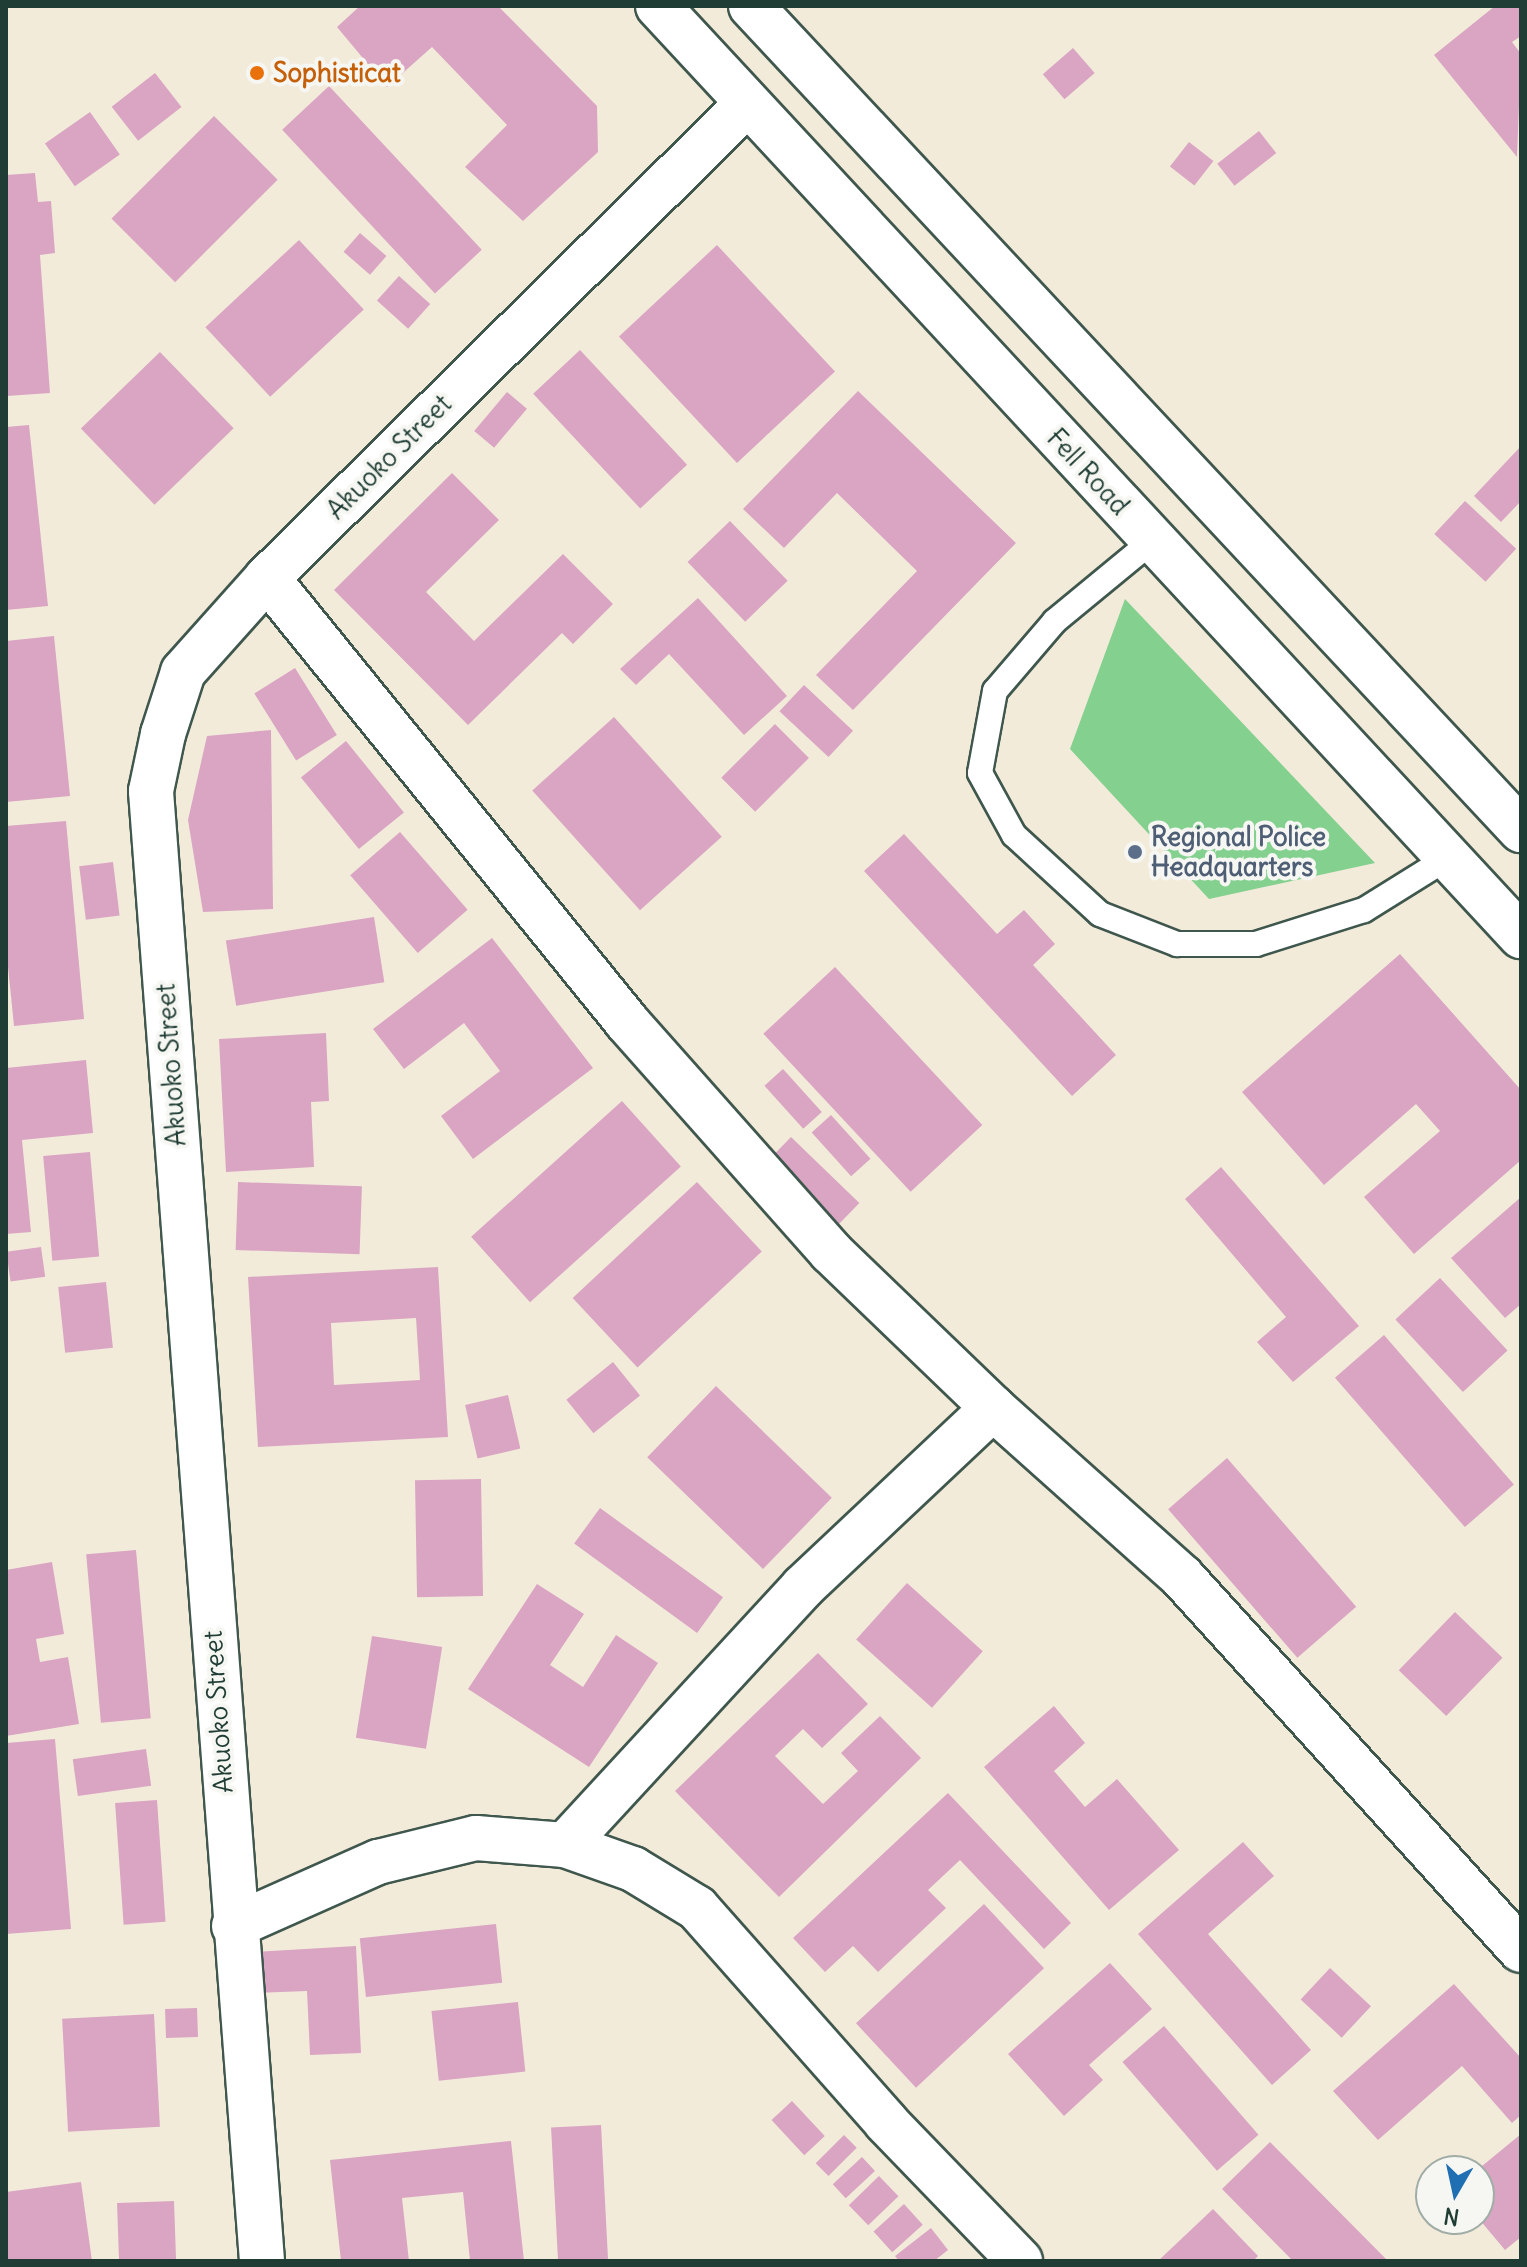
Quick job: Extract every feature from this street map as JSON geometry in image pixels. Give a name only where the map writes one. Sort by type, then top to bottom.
[{"type":"street","name":"Fell Road","points":[[658,6],[1446,859],[1521,936]]},
{"type":"street","points":[[751,6],[1521,830]]},
{"type":"street","name":"Akuoko Street","points":[[262,2261],[234,1926],[151,791],[183,672],[267,578],[747,104]]},
{"type":"street","points":[[267,578],[627,1022],[831,1252],[993,1408],[1182,1577],[1521,1950]]},
{"type":"street","points":[[565,1845],[803,1587],[993,1408]]},
{"type":"street","points":[[234,1926],[378,1862],[476,1838],[565,1845],[633,1869],[697,1908],[886,2122],[1020,2261]]},
{"type":"lane","points":[[1152,541],[1055,621],[995,691],[980,773],[1014,835],[1100,914],[1177,944],[1256,944],[1364,910],[1446,859]]},
{"type":"green space","points":[[1125,599],[1375,863],[1209,899],[1070,749]]},
{"type":"building","points":[[360,6],[498,6],[597,106],[598,152],[523,221],[465,167],[507,125],[432,47],[387,87],[337,27]]},
{"type":"building","points":[[1495,6],[1521,6],[1521,36],[1512,42],[1521,54],[1517,157],[1434,55]]},
{"type":"building","points":[[1073,48],[1095,73],[1064,99],[1043,74]]},
{"type":"building","points":[[155,73],[181,107],[138,141],[112,107]]},
{"type":"building","points":[[329,86],[482,250],[435,293],[282,130]]},
{"type":"building","points":[[90,112],[120,155],[75,186],[45,144]]},
{"type":"building","points":[[214,116],[278,180],[175,282],[111,219]]},
{"type":"building","points":[[1259,131],[1276,153],[1234,186],[1217,164]]},
{"type":"building","points":[[1189,142],[1213,161],[1194,186],[1170,166]]},
{"type":"building","points":[[35,173],[38,202],[51,201],[55,253],[40,255],[50,393],[7,396],[6,175]]},
{"type":"building","points":[[360,233],[386,256],[370,275],[344,252]]},
{"type":"building","points":[[299,240],[364,309],[270,397],[205,327]]},
{"type":"building","points":[[717,245],[835,372],[737,463],[619,336]]},
{"type":"building","points":[[399,276],[430,304],[408,329],[377,301]]},
{"type":"building","points":[[580,350],[687,465],[640,508],[533,394]]},
{"type":"building","points":[[160,352],[234,428],[155,505],[81,428]]},
{"type":"building","points":[[858,391],[1016,543],[853,710],[816,675],[917,571],[837,493],[784,548],[743,509]]},
{"type":"building","points":[[507,392],[527,409],[494,448],[474,431]]},
{"type":"building","points":[[29,425],[48,606],[6,610],[6,427]]},
{"type":"building","points":[[1521,446],[1521,501],[1501,522],[1474,496]]},
{"type":"building","points":[[452,473],[499,520],[426,592],[474,641],[563,554],[613,604],[573,644],[562,633],[468,725],[334,590]]},
{"type":"building","points":[[1465,501],[1516,549],[1486,582],[1434,534]]},
{"type":"building","points":[[730,521],[788,581],[745,622],[688,562]]},
{"type":"building","points":[[698,598],[787,696],[744,735],[669,654],[636,685],[620,669]]},
{"type":"building","points":[[54,636],[70,796],[6,802],[6,641]]},
{"type":"building","points":[[295,668],[337,735],[296,760],[254,693]]},
{"type":"building","points":[[804,685],[853,731],[828,757],[779,711]]},
{"type":"building","points":[[614,717],[722,837],[640,910],[532,791]]},
{"type":"building","points":[[775,724],[809,758],[755,812],[721,778]]},
{"type":"building","points":[[271,730],[273,909],[203,912],[188,820],[207,736]]},
{"type":"building","points":[[346,741],[404,812],[359,849],[301,778]]},
{"type":"building","points":[[66,821],[84,1019],[14,1026],[6,947],[6,826]]},
{"type":"building","points":[[400,832],[468,910],[418,953],[350,875]]},
{"type":"building","points":[[904,834],[997,934],[1024,910],[1055,944],[1033,965],[1116,1055],[1072,1096],[864,871]]},
{"type":"building","points":[[113,862],[120,916],[86,920],[79,866]]},
{"type":"building","points":[[374,917],[384,982],[236,1006],[226,940]]},
{"type":"building","points":[[492,938],[593,1068],[473,1159],[441,1116],[500,1071],[464,1023],[404,1069],[373,1029]]},
{"type":"building","points":[[1400,954],[1521,1090],[1521,1160],[1414,1254],[1364,1197],[1440,1131],[1416,1104],[1324,1185],[1242,1092]]},
{"type":"building","points":[[835,967],[982,1125],[911,1192],[763,1034]]},
{"type":"building","points":[[326,1033],[329,1101],[311,1102],[314,1167],[226,1172],[219,1039]]},
{"type":"building","points":[[86,1060],[93,1133],[22,1140],[31,1232],[6,1234],[6,1068]]},
{"type":"building","points":[[783,1069],[822,1112],[803,1129],[764,1086]]},
{"type":"building","points":[[622,1101],[681,1166],[530,1302],[471,1237]]},
{"type":"building","points":[[831,1115],[870,1159],[851,1176],[812,1132]]},
{"type":"building","points":[[791,1137],[859,1203],[833,1230],[765,1164]]},
{"type":"building","points":[[90,1152],[99,1257],[52,1261],[43,1156]]},
{"type":"building","points":[[1221,1167],[1359,1326],[1293,1382],[1257,1342],[1286,1317],[1185,1199]]},
{"type":"building","points":[[238,1182],[362,1186],[360,1254],[236,1250]]},
{"type":"building","points":[[697,1182],[762,1251],[637,1367],[573,1298]]},
{"type":"building","points":[[1521,1197],[1521,1304],[1505,1318],[1451,1258]]},
{"type":"building","points":[[41,1247],[45,1277],[11,1282],[6,1252]]},
{"type":"building","points":[[438,1267],[448,1437],[258,1447],[248,1277]],"holes":[[[416,1318],[420,1380],[334,1385],[331,1323]]]},
{"type":"building","points":[[1440,1278],[1508,1350],[1463,1392],[1395,1320]]},
{"type":"building","points":[[106,1282],[113,1348],[65,1353],[58,1287]]},
{"type":"building","points":[[1384,1335],[1514,1484],[1465,1527],[1335,1378]]},
{"type":"building","points":[[613,1362],[640,1395],[593,1433],[566,1400]]},
{"type":"building","points":[[716,1386],[832,1498],[763,1569],[647,1457]]},
{"type":"building","points":[[508,1395],[520,1449],[478,1458],[465,1405]]},
{"type":"building","points":[[1227,1458],[1356,1607],[1297,1658],[1168,1509]]},
{"type":"building","points":[[481,1479],[483,1596],[417,1597],[415,1480]]},
{"type":"building","points":[[600,1508],[723,1597],[697,1633],[574,1544]]},
{"type":"building","points":[[136,1550],[151,1718],[101,1723],[86,1554]]},
{"type":"building","points":[[52,1562],[64,1634],[36,1639],[40,1662],[68,1657],[79,1724],[6,1736],[6,1570]]},
{"type":"building","points":[[907,1583],[983,1651],[932,1708],[856,1639]]},
{"type":"building","points":[[537,1584],[584,1614],[550,1665],[583,1687],[616,1635],[658,1663],[589,1767],[468,1689]]},
{"type":"building","points":[[1455,1612],[1502,1658],[1446,1716],[1399,1670]]},
{"type":"building","points":[[372,1636],[442,1647],[426,1749],[356,1738]]},
{"type":"building","points":[[818,1653],[868,1704],[822,1748],[803,1729],[775,1756],[823,1804],[858,1771],[841,1753],[880,1716],[921,1758],[779,1897],[675,1791]]},
{"type":"building","points":[[1054,1706],[1085,1743],[1054,1771],[1085,1807],[1117,1779],[1179,1850],[1109,1910],[984,1767]]},
{"type":"building","points":[[55,1739],[71,1929],[6,1934],[6,1743]]},
{"type":"building","points":[[146,1749],[151,1786],[78,1796],[73,1759]]},
{"type":"building","points":[[948,1793],[1071,1923],[1044,1949],[960,1860],[928,1890],[946,1908],[878,1972],[853,1946],[825,1972],[793,1938]]},
{"type":"building","points":[[157,1800],[166,1922],[124,1925],[115,1803]]},
{"type":"building","points":[[1243,1842],[1274,1876],[1208,1934],[1311,2050],[1272,2085],[1138,1934]]},
{"type":"building","points":[[984,1904],[1044,1968],[916,2088],[856,2023]]},
{"type":"building","points":[[496,1924],[502,1983],[366,1997],[360,1938]]},
{"type":"building","points":[[356,1946],[361,2053],[310,2055],[307,1991],[255,1993],[253,1952]]},
{"type":"building","points":[[1110,1963],[1152,2009],[1089,2065],[1103,2080],[1064,2116],[1008,2054]]},
{"type":"building","points":[[1330,1968],[1371,2006],[1342,2038],[1301,1999]]},
{"type":"building","points":[[1454,1984],[1521,2058],[1521,2115],[1512,2123],[1462,2066],[1378,2140],[1333,2091]]},
{"type":"building","points":[[518,2002],[525,2072],[439,2081],[431,2011]]},
{"type":"building","points":[[197,2008],[198,2037],[166,2038],[165,2009]]},
{"type":"building","points":[[154,2014],[160,2127],[68,2132],[62,2019]]},
{"type":"building","points":[[1164,2026],[1258,2135],[1217,2171],[1122,2062]]},
{"type":"building","points":[[792,2101],[825,2136],[804,2155],[772,2120]]},
{"type":"building","points":[[601,2125],[608,2261],[558,2261],[551,2128]]},
{"type":"building","points":[[1521,2134],[1521,2237],[1505,2250],[1492,2235],[1495,2235],[1495,2155]]},
{"type":"building","points":[[844,2135],[857,2148],[828,2176],[816,2163]]},
{"type":"building","points":[[511,2141],[524,2261],[470,2261],[463,2192],[402,2198],[409,2261],[341,2261],[330,2160]]},
{"type":"building","points":[[1270,2142],[1388,2261],[1293,2261],[1222,2189]]},
{"type":"building","points":[[862,2157],[875,2171],[846,2198],[833,2184]]},
{"type":"building","points":[[879,2176],[898,2196],[868,2225],[849,2205]]},
{"type":"building","points":[[81,2182],[92,2261],[6,2261],[6,2192]]},
{"type":"building","points":[[174,2201],[176,2261],[119,2261],[117,2203]]},
{"type":"building","points":[[904,2204],[923,2225],[892,2252],[874,2231]]},
{"type":"building","points":[[1213,2209],[1258,2256],[1253,2261],[1158,2261]]},
{"type":"building","points":[[931,2228],[948,2250],[934,2261],[899,2261],[895,2256]]},
{"type":"place","name":"Sophisticat","points":[[257,73]]},
{"type":"place","name":"Regional Police Headquarters","points":[[1135,852]]}]
